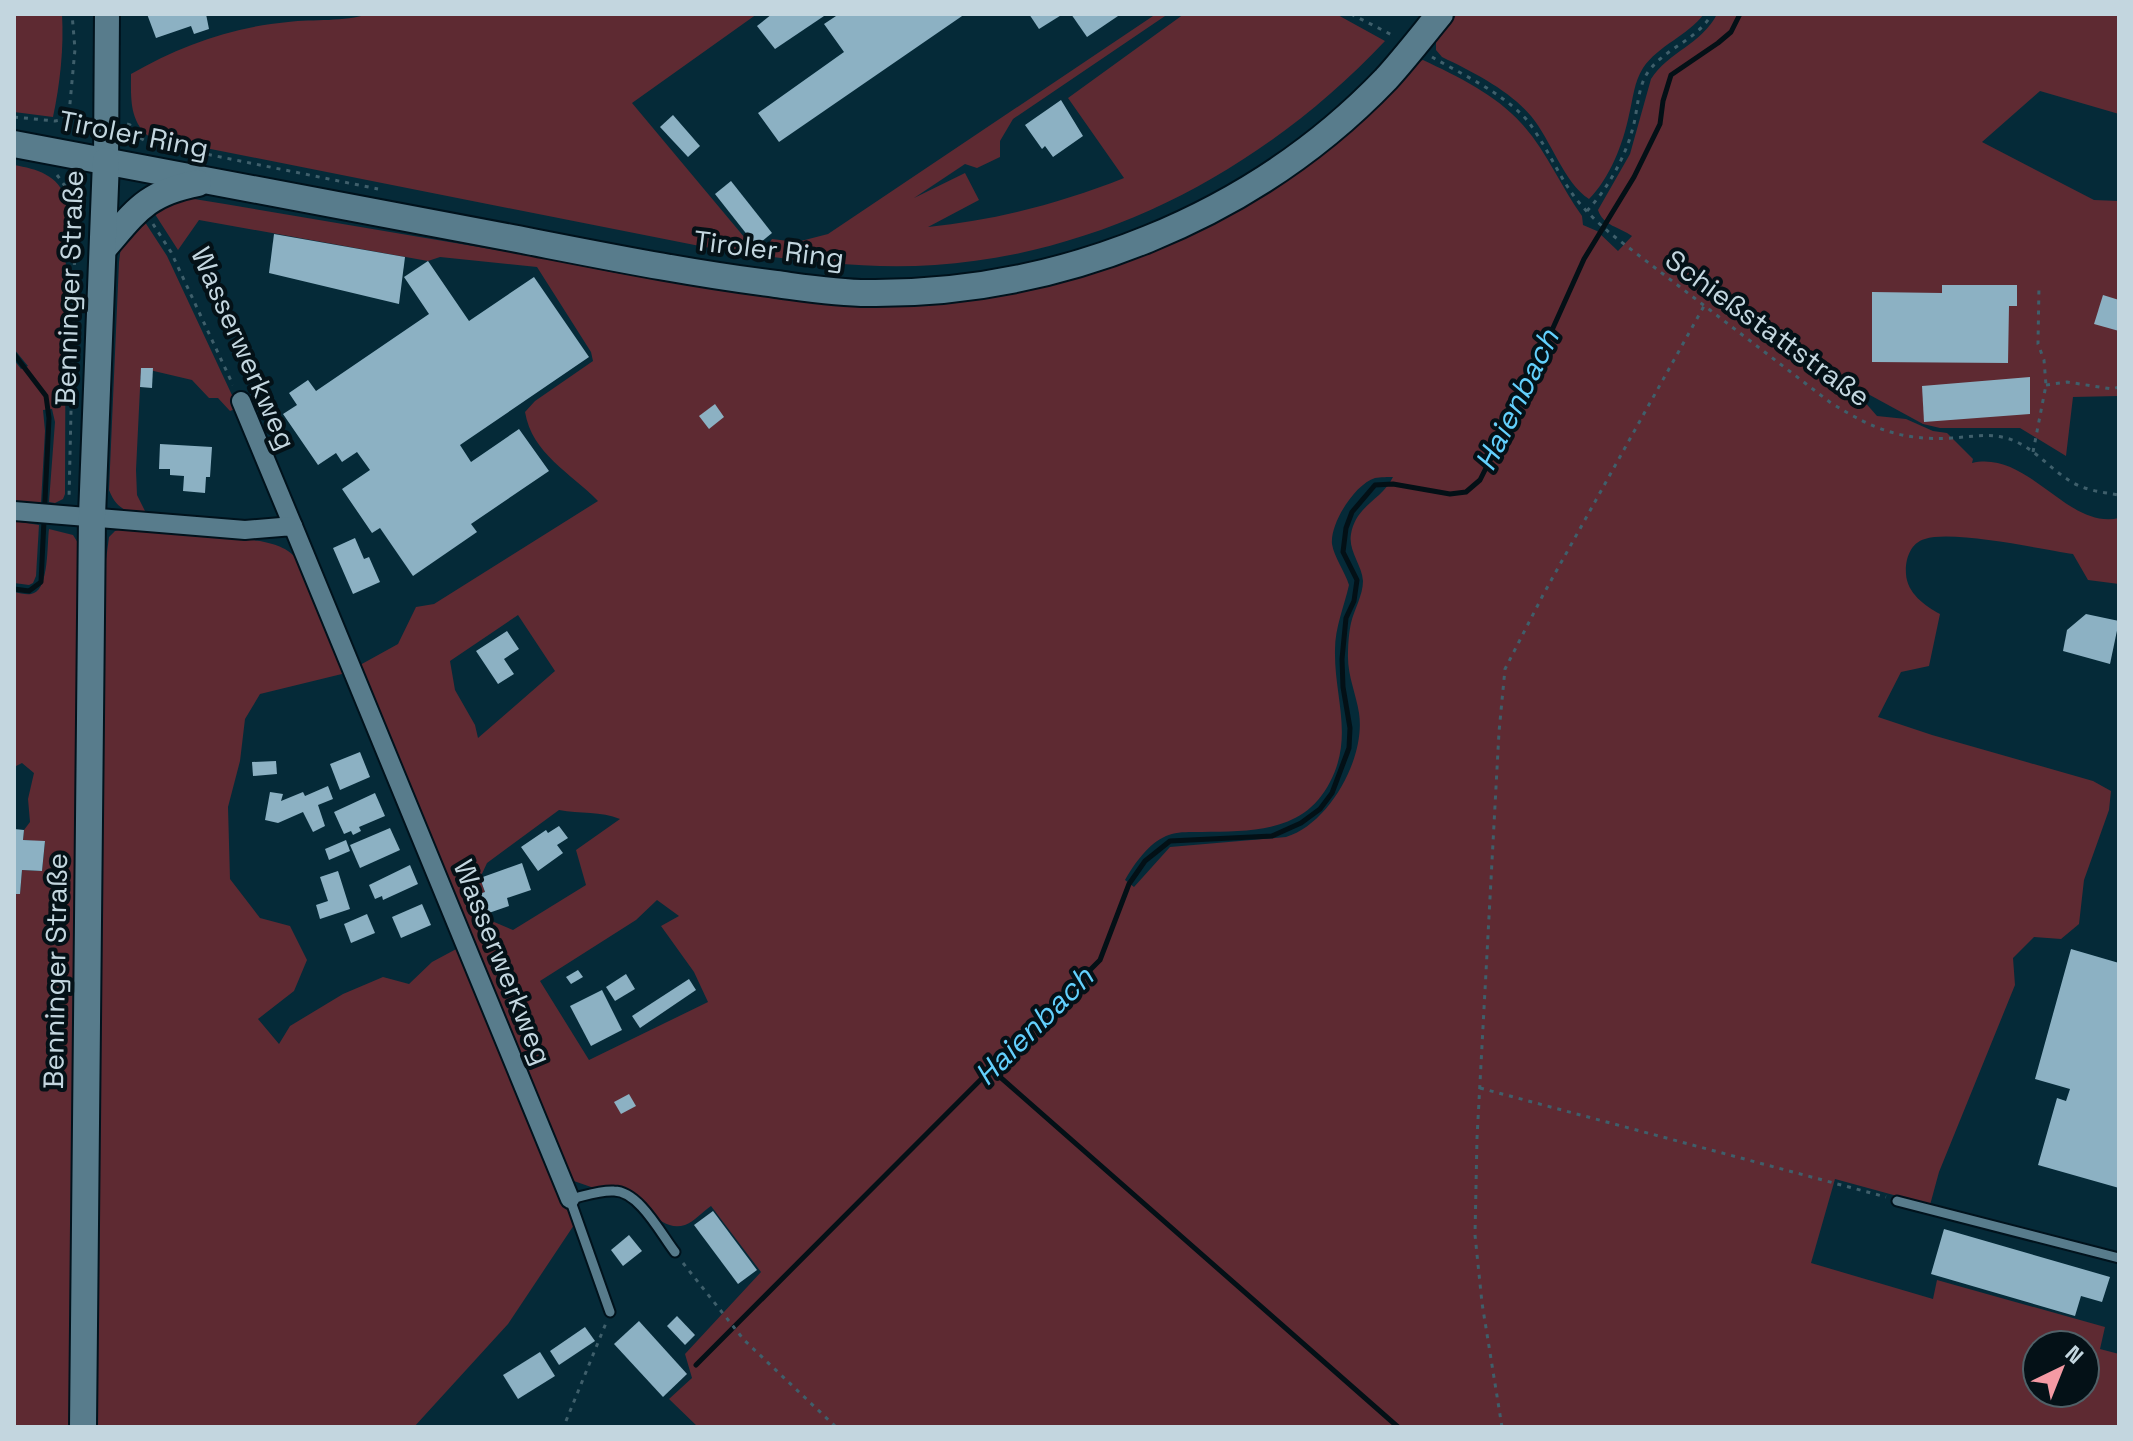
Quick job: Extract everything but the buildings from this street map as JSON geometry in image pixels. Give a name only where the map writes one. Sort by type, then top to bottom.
[{"type":"main road","name":"Tiroler Ring","points":[[14,144],[731,278],[866,293],[980,286],[1040,274],[1132,246],[1232,197],[1267,176],[1342,118],[1384,81],[1400,43],[1440,14]]},
{"type":"main road","name":"Benninger Straße","points":[[83,1427],[73,515],[103,249],[106,161]]},
{"type":"main road","points":[[103,249],[140,206],[170,189],[210,181]]},
{"type":"street","name":"Benninger Straße","points":[[106,161],[107,14]]},
{"type":"street","name":"Wasserwerkweg","points":[[241,401],[570,1199]]},
{"type":"street","points":[[14,511],[245,530],[293,526]]},
{"type":"lane","points":[[570,1199],[612,1190],[626,1194],[637,1201],[675,1252]]},
{"type":"lane","name":"Wasserwerkweg","points":[[570,1199],[610,1312]]},
{"type":"lane","points":[[1897,1201],[2119,1258]]},
{"type":"path","points":[[14,117],[55,121],[69,114],[75,49],[72,14]]},
{"type":"path","name":"Schießstattstraße","points":[[1351,14],[1496,95],[1520,113],[1535,131],[1569,189],[1596,221],[1831,403],[1862,422],[1888,433],[1916,439],[1988,435],[2008,438],[2078,485],[2119,495]]},
{"type":"path","points":[[1587,211],[1598,199],[1623,157],[1632,133],[1641,88],[1649,71],[1702,29],[1712,14]]},
{"type":"path","points":[[130,125],[137,136],[147,142],[380,190]]},
{"type":"path","points":[[58,152],[57,175],[68,190],[75,235],[73,515]]},
{"type":"path","name":"Wasserwerkweg","points":[[140,206],[171,252],[241,401]]},
{"type":"path","points":[[2033,452],[2046,385],[2044,360],[2038,344],[2039,285]]},
{"type":"path","points":[[1502,1427],[1482,1303],[1475,1235],[1480,1088],[1505,669],[1704,306]]},
{"type":"path","points":[[2046,385],[2067,382],[2112,389],[2119,387]]},
{"type":"path","points":[[1480,1088],[1897,1201]]},
{"type":"path","points":[[675,1252],[737,1331],[836,1427]]},
{"type":"path","points":[[566,1421],[610,1312]]},
{"type":"shaded area","points":[[14,14],[62,14],[61,66],[53,117],[14,112]]},
{"type":"shaded area","points":[[368,14],[757,14],[632,103],[760,256],[150,137],[138,124],[133,108],[131,74],[168,55],[206,39],[247,28]]},
{"type":"shaded area","points":[[1156,14],[1168,14],[1013,119],[1000,141],[1000,157],[977,168],[965,164],[914,198],[965,173],[979,200],[928,227],[1028,209],[1124,178],[1068,98],[1184,14],[1336,14],[1385,41],[1339,86],[1237,164],[1123,222],[1062,243],[999,257],[935,265],[858,265],[760,256],[772,239],[797,242],[828,234]]},
{"type":"shaded area","points":[[1457,14],[1704,14],[1643,68],[1615,160],[1589,199],[1572,183],[1538,126],[1522,107],[1501,90],[1442,57],[1436,50],[1436,40]]},
{"type":"shaded area","points":[[1717,14],[2119,14],[2119,114],[2040,91],[1982,142],[2094,200],[2119,201],[2119,396],[2073,397],[2066,456],[2020,428],[1940,428],[1923,424],[1857,388],[1877,416],[1906,419],[1933,431],[1947,433],[1973,459],[1972,463],[1993,462],[2012,468],[2082,513],[2100,519],[2119,518],[2119,584],[2088,580],[2073,554],[1955,537],[1925,539],[1916,544],[1908,558],[1907,581],[1918,598],[1940,614],[1929,666],[1901,672],[1878,717],[2093,781],[2111,791],[2109,810],[2084,880],[2079,924],[2061,939],[2034,937],[2013,958],[2015,985],[1939,1172],[1930,1205],[1835,1179],[1811,1263],[1933,1299],[1937,1280],[2105,1327],[2101,1345],[2101,1329],[2021,1329],[2021,1409],[2101,1409],[2101,1349],[2119,1354],[2119,1427],[698,1427],[669,1399],[692,1378],[685,1354],[761,1272],[711,1206],[688,1224],[676,1226],[660,1220],[627,1189],[591,1187],[571,1180],[360,665],[398,644],[416,607],[434,604],[598,501],[544,451],[529,427],[525,412],[535,401],[593,361],[591,352],[537,267],[440,257],[428,261],[199,220],[178,250],[151,208],[188,198],[617,273],[806,302],[928,303],[987,297],[1046,286],[1101,269],[1146,254],[1205,226],[1416,62],[1423,60],[1475,87],[1511,113],[1546,157],[1582,216],[1583,225],[1597,231],[1618,251],[1632,236],[1608,223],[1598,210],[1630,154],[1651,79],[1666,62],[1703,33]],"holes":[[[1393,477],[1358,516],[1351,534],[1351,546],[1363,581],[1351,623],[1348,649],[1360,731],[1357,750],[1341,787],[1330,804],[1302,830],[1286,837],[1170,847],[1134,887],[1125,880],[1142,855],[1159,839],[1170,834],[1275,826],[1306,811],[1330,782],[1341,749],[1342,732],[1335,642],[1349,585],[1333,549],[1332,535],[1339,515],[1360,488],[1375,478]],[[518,615],[555,671],[478,738],[475,725],[455,690],[450,661]],[[559,810],[620,819],[576,850],[586,885],[513,930],[480,916],[473,897],[485,892],[480,878],[487,863]],[[657,900],[679,916],[661,926],[694,972],[708,1002],[589,1060],[540,981],[636,920]]]},
{"type":"shaded area","points":[[14,165],[39,171],[53,179],[66,200],[65,494],[55,503],[49,502],[55,422],[52,409],[43,410],[45,431],[41,503],[14,502],[14,360],[21,369],[28,366],[14,349]]},
{"type":"shaded area","points":[[141,216],[167,256],[238,408],[230,411],[218,398],[209,398],[192,380],[141,368],[137,495],[147,515],[124,509],[109,490],[119,262],[121,246]]},
{"type":"shaded area","points":[[14,521],[39,525],[36,576],[29,585],[14,583]]},
{"type":"shaded area","points":[[125,528],[260,541],[287,551],[300,563],[346,673],[260,694],[245,719],[240,761],[228,807],[230,879],[260,918],[290,926],[307,960],[294,991],[258,1019],[279,1044],[290,1026],[343,994],[383,977],[409,984],[432,962],[460,947],[574,1225],[508,1324],[414,1427],[93,1427],[100,1138],[101,740],[105,567],[109,537]]},
{"type":"shaded area","points":[[49,529],[73,535],[78,543],[80,567],[71,1427],[14,1427],[14,894],[20,894],[22,870],[42,871],[45,842],[23,840],[24,830],[30,822],[28,799],[34,773],[22,763],[14,767],[14,592],[29,594],[39,589],[45,574]]},
{"type":"waterway","name":"Haienbach","points":[[696,1365],[1100,960],[1129,884],[1145,861],[1170,841],[1272,836],[1301,823],[1320,809],[1332,793],[1349,748],[1350,728],[1342,659],[1346,618],[1354,601],[1357,580],[1343,552],[1352,512],[1375,485],[1393,484],[1450,494],[1466,492],[1480,480],[1584,259],[1634,177],[1660,124],[1671,75],[1731,32],[1740,14]]},
{"type":"waterway","points":[[14,354],[46,396],[49,418],[41,582],[29,591],[14,589]]},
{"type":"waterway","points":[[991,1069],[1398,1427]]}]
